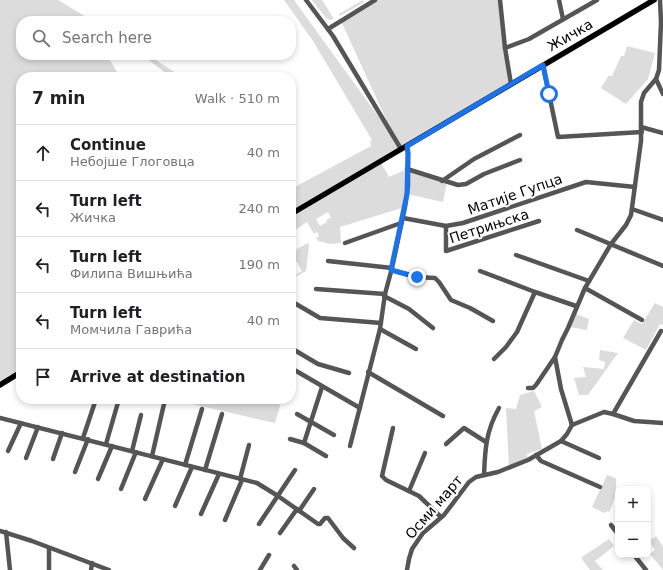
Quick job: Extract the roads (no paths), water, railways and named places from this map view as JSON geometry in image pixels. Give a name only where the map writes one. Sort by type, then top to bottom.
[{"type":"main road","name":"Жичка","points":[[296,211],[654,0]]},
{"type":"main road","points":[[0,385],[16,375]]},
{"type":"street","points":[[306,0],[328,29],[401,149]]},
{"type":"street","points":[[328,29],[375,0]]},
{"type":"street","points":[[500,0],[505,48],[511,84]]},
{"type":"street","points":[[558,0],[563,19]]},
{"type":"street","name":"Жичка","points":[[505,48],[529,39],[597,0]]},
{"type":"street","points":[[528,388],[533,388],[536,385],[555,357],[588,281],[611,244],[626,225],[632,209],[642,129],[641,108],[643,97],[656,79],[658,70],[661,22],[660,0]]},
{"type":"street","points":[[543,65],[558,137],[642,129],[663,133]]},
{"type":"street","points":[[656,79],[663,94]]},
{"type":"street","points":[[442,181],[474,159],[520,135]]},
{"type":"street","points":[[350,446],[380,326],[385,295],[392,269],[402,218],[408,186],[407,146]]},
{"type":"street","points":[[407,169],[458,185],[466,184],[484,174],[520,160]]},
{"type":"street","name":"Матије Гупца","points":[[402,218],[446,226],[463,223],[586,182],[635,187]]},
{"type":"street","points":[[632,209],[663,220]]},
{"type":"street","name":"Петрињска","points":[[446,226],[446,251],[539,221]]},
{"type":"street","points":[[344,243],[401,223]]},
{"type":"street","points":[[577,230],[663,266]]},
{"type":"street","points":[[516,255],[588,281]]},
{"type":"street","points":[[328,262],[392,269],[417,277],[435,278],[451,300],[470,308],[493,321]]},
{"type":"street","points":[[480,271],[576,306]]},
{"type":"street","points":[[585,288],[642,320]]},
{"type":"street","points":[[316,289],[385,295],[409,309],[433,328]]},
{"type":"street","points":[[494,359],[506,347],[517,332],[535,292]]},
{"type":"street","points":[[296,304],[314,316],[320,318],[380,326],[416,349]]},
{"type":"street","points":[[613,414],[661,331]]},
{"type":"street","points":[[296,351],[318,364],[349,373]]},
{"type":"street","points":[[555,357],[572,425],[601,412],[613,414],[634,421],[663,423]]},
{"type":"street","points":[[296,371],[360,408]]},
{"type":"street","points":[[368,372],[442,416]]},
{"type":"street","points":[[304,443],[322,387]]},
{"type":"street","points":[[75,472],[95,404]]},
{"type":"street","points":[[106,444],[118,404]]},
{"type":"street","points":[[152,456],[164,404]]},
{"type":"street","points":[[484,475],[486,442],[489,427],[499,408]]},
{"type":"street","points":[[185,465],[202,409]]},
{"type":"street","points":[[205,470],[222,414]]},
{"type":"street","points":[[297,414],[334,435]]},
{"type":"street","points":[[121,489],[134,451],[141,415]]},
{"type":"street","points":[[0,418],[258,483],[318,524],[325,518],[328,518],[343,538],[354,548]]},
{"type":"street","points":[[8,451],[21,423]]},
{"type":"street","name":"Осми март","points":[[408,570],[412,548],[423,533],[441,517],[468,482],[476,477],[498,472],[528,460],[560,441],[567,434],[572,425]]},
{"type":"street","points":[[26,458],[38,427]]},
{"type":"street","points":[[393,428],[382,476],[386,480],[419,496],[441,517]]},
{"type":"street","points":[[446,444],[464,428],[486,442]]},
{"type":"street","points":[[52,459],[62,433]]},
{"type":"street","points":[[290,439],[304,443],[326,456]]},
{"type":"street","points":[[560,441],[599,458]]},
{"type":"street","points":[[225,520],[241,479],[249,445]]},
{"type":"street","points":[[98,479],[112,446]]},
{"type":"street","points":[[409,491],[425,453]]},
{"type":"street","points":[[536,455],[541,461],[600,487]]},
{"type":"street","points":[[145,499],[162,459]]},
{"type":"street","points":[[175,506],[192,467]]},
{"type":"street","points":[[259,524],[294,470]]},
{"type":"street","points":[[201,514],[219,474]]},
{"type":"street","points":[[280,534],[314,489]]},
{"type":"street","points":[[611,525],[615,530]]},
{"type":"street","points":[[0,531],[109,570]]},
{"type":"street","points":[[6,532],[10,570]]},
{"type":"street","points":[[49,548],[49,570]]},
{"type":"street","points":[[260,570],[269,555]]},
{"type":"street","points":[[636,558],[646,570]]},
{"type":"street","points":[[91,570],[92,563]]}]
